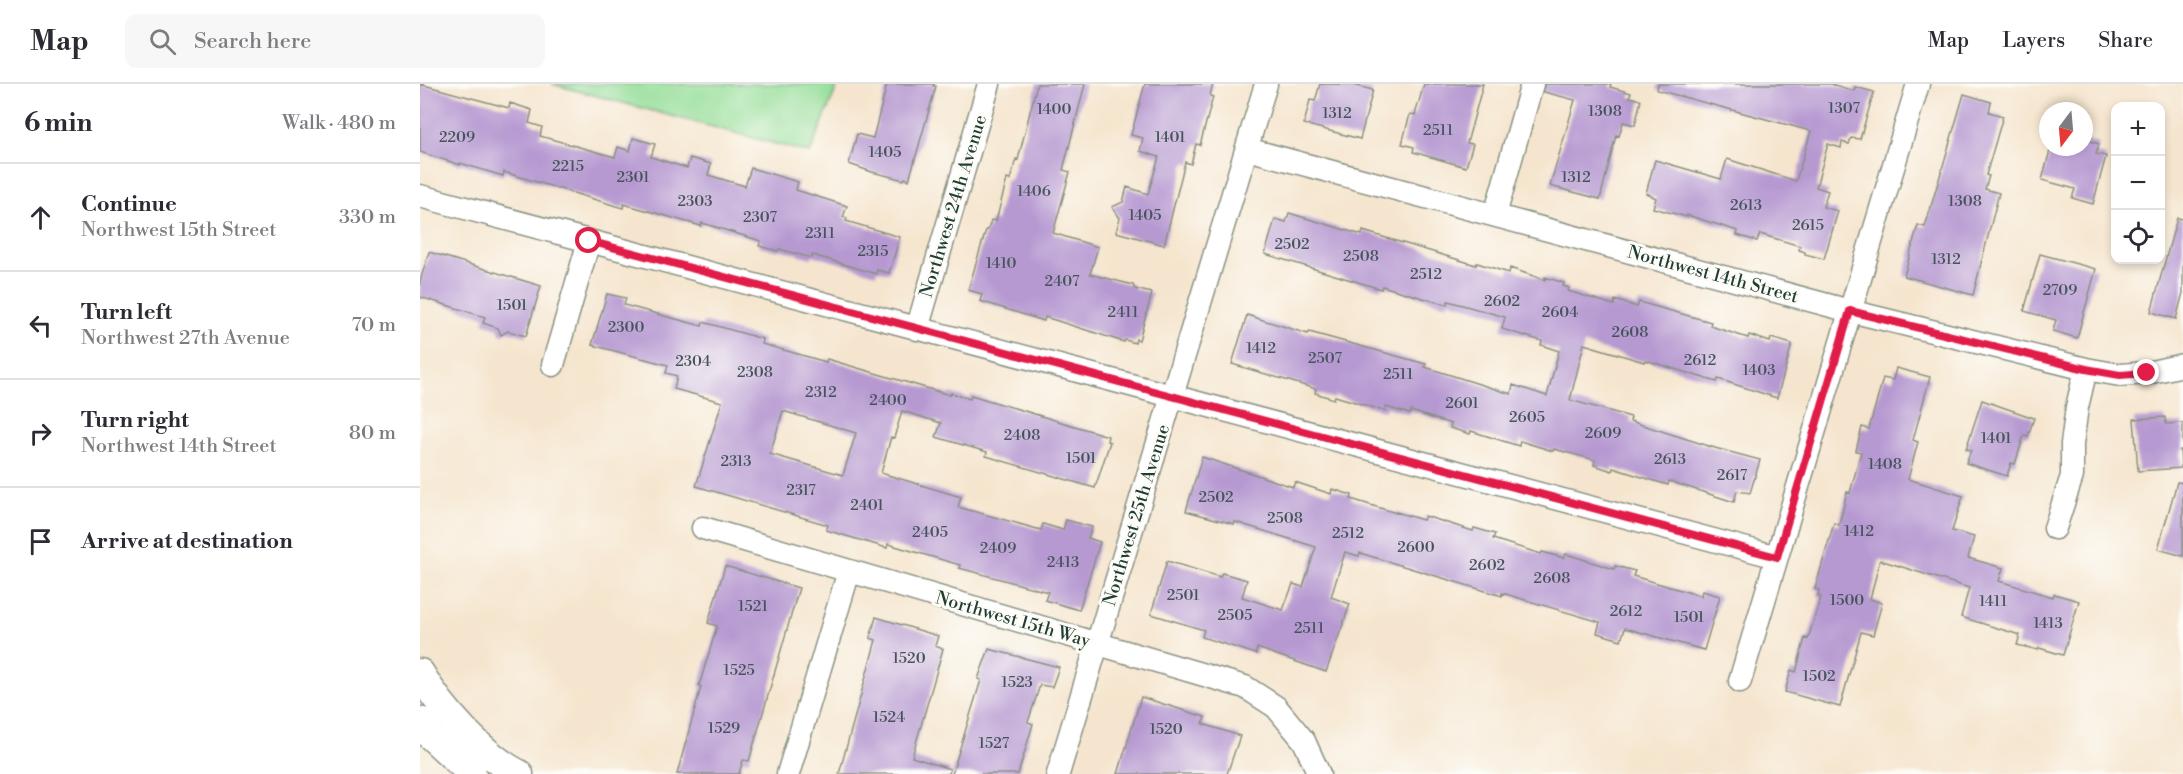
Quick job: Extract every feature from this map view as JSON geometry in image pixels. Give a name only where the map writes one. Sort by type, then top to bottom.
[{"type":"street","name":"Northwest 24th Avenue","points":[[917,328],[990,84]]},
{"type":"street","name":"Northwest 25th Avenue","points":[[1058,774],[1266,84]]},
{"type":"street","points":[[1496,215],[1532,84]]},
{"type":"street","points":[[1740,681],[1918,84]]},
{"type":"street","name":"Northwest 14th Street","points":[[1247,149],[1850,311],[2086,369],[2120,375],[2147,373],[2183,364]]},
{"type":"street","points":[[420,196],[1777,557]]},
{"type":"street","points":[[553,365],[589,241]]},
{"type":"street","points":[[2055,528],[2072,476],[2073,435],[2086,369]]},
{"type":"street","name":"Northwest 15th Way","points":[[703,528],[1245,687],[1276,707],[1304,741],[1319,774]]},
{"type":"street","points":[[788,774],[849,571]]},
{"type":"street","points":[[420,674],[458,723],[486,753],[519,774]]},
{"type":"street","points":[[420,721],[431,736],[472,774]]},
{"type":"green space","points":[[552,84],[838,84],[810,153]]},
{"type":"building","points":[[420,84],[509,108],[510,103],[532,110],[529,123],[542,127],[540,136],[615,157],[618,147],[630,151],[633,138],[655,144],[651,157],[687,168],[690,158],[711,164],[708,175],[745,186],[751,168],[798,182],[796,190],[847,206],[843,217],[847,218],[846,221],[900,237],[889,273],[877,270],[876,274],[813,255],[811,258],[779,249],[778,251],[759,246],[761,241],[702,223],[701,226],[624,204],[623,208],[504,172],[503,176],[420,152]]},
{"type":"building","points":[[887,84],[934,84],[933,86],[936,86],[909,180],[872,172],[849,164],[857,134],[873,138]]},
{"type":"building","points":[[1037,84],[1085,84],[1063,170],[1070,172],[1053,233],[1098,247],[1090,274],[1133,285],[1135,289],[1152,293],[1139,340],[1136,339],[1135,343],[1125,340],[1124,342],[1045,317],[1044,321],[980,301],[982,294],[968,290],[986,230],[991,220],[996,221],[1007,179],[1010,180],[1016,159],[1018,160]]},
{"type":"building","points":[[1145,84],[1213,84],[1210,96],[1213,97],[1200,145],[1196,144],[1191,164],[1185,162],[1164,245],[1116,232],[1120,218],[1112,207],[1123,202],[1127,187],[1148,194],[1159,157],[1140,151],[1143,138],[1131,135]]},
{"type":"building","points":[[1320,84],[1349,84],[1373,90],[1360,139],[1304,124],[1310,100],[1315,101]]},
{"type":"building","points":[[1424,84],[1483,84],[1467,143],[1473,144],[1466,167],[1413,152],[1414,147],[1402,144],[1410,114],[1415,115]]},
{"type":"building","points":[[1545,84],[1611,84],[1610,87],[1631,93],[1629,97],[1641,100],[1635,125],[1623,122],[1619,136],[1616,135],[1600,199],[1550,186],[1575,100],[1544,92]]},
{"type":"building","points":[[1658,84],[1831,84],[1854,91],[1855,87],[1874,92],[1860,139],[1851,138],[1849,144],[1842,142],[1841,148],[1828,144],[1816,187],[1828,191],[1823,207],[1838,211],[1824,259],[1805,254],[1799,250],[1800,246],[1760,234],[1757,241],[1737,235],[1738,231],[1687,215],[1687,217],[1653,208],[1656,198],[1646,193],[1655,160],[1721,179],[1727,159],[1796,181],[1811,131],[1657,90]]},
{"type":"building","points":[[1964,94],[1991,102],[1989,112],[2003,116],[1986,175],[1989,176],[1985,189],[1999,193],[1973,295],[1904,276],[1918,225],[1925,227]]},
{"type":"building","points":[[2093,142],[2099,144],[2096,154],[2106,156],[2093,204],[2072,198],[2075,189],[2042,180],[2049,156],[2093,156]]},
{"type":"building","points":[[1289,213],[1362,235],[1363,231],[1476,265],[1477,263],[1509,273],[1510,268],[1545,280],[1545,277],[1564,283],[1563,286],[1569,288],[1568,291],[1614,305],[1615,300],[1637,307],[1639,302],[1711,322],[1710,326],[1748,338],[1749,335],[1770,342],[1771,338],[1792,344],[1777,398],[1718,379],[1717,382],[1584,344],[1570,400],[1631,417],[1630,421],[1760,460],[1750,493],[1737,491],[1734,502],[1669,481],[1668,485],[1613,468],[1612,471],[1594,465],[1595,460],[1554,449],[1553,451],[1520,441],[1519,446],[1471,431],[1470,434],[1450,428],[1451,424],[1411,411],[1410,414],[1386,407],[1385,411],[1335,396],[1334,399],[1315,393],[1316,389],[1232,364],[1247,315],[1308,334],[1309,332],[1426,364],[1425,367],[1511,394],[1513,385],[1547,396],[1559,351],[1541,345],[1542,341],[1502,329],[1505,317],[1448,301],[1447,305],[1382,286],[1381,289],[1265,254],[1275,219],[1286,222]]},
{"type":"building","points":[[2177,218],[2183,219],[2183,293],[2176,319],[2151,312]]},
{"type":"building","points":[[429,252],[541,286],[526,336],[508,331],[501,335],[498,328],[483,323],[485,317],[420,297],[420,281]]},
{"type":"building","points":[[2040,254],[2096,269],[2077,338],[2053,331],[2056,320],[2024,311]]},
{"type":"building","points":[[607,294],[626,298],[624,305],[702,326],[703,322],[763,339],[762,344],[826,362],[827,359],[950,395],[951,393],[970,399],[971,395],[1108,436],[1107,441],[1110,442],[1095,488],[986,456],[987,452],[936,437],[941,423],[902,411],[894,438],[891,437],[881,473],[961,497],[958,507],[1041,530],[1043,524],[1063,530],[1066,520],[1092,527],[1088,538],[1100,542],[1079,610],[1045,600],[1048,592],[959,568],[960,565],[888,544],[887,548],[826,530],[828,525],[696,486],[722,402],[674,389],[677,376],[666,373],[668,365],[592,345]],"holes":[[[783,411],[856,433],[843,475],[770,454]]]},
{"type":"building","points":[[1896,368],[1930,377],[1913,440],[1918,442],[1908,479],[1963,496],[1952,531],[1974,537],[1968,558],[2003,568],[1999,581],[2053,597],[2054,594],[2079,601],[2063,655],[2039,648],[2038,650],[2017,645],[2020,635],[1961,617],[1969,588],[1880,560],[1870,599],[1882,603],[1873,635],[1861,632],[1840,707],[1785,692],[1791,670],[1796,672],[1805,638],[1808,639],[1821,597],[1818,596],[1819,590],[1815,589],[1834,523],[1839,525],[1847,492],[1850,493],[1861,452],[1856,451],[1862,427],[1869,429],[1883,378],[1893,380]]},
{"type":"building","points":[[1982,400],[2034,418],[2028,436],[2024,435],[2015,464],[2011,463],[2007,476],[1966,463],[1971,450],[1966,449]]},
{"type":"building","points":[[2165,417],[2166,424],[2183,423],[2181,468],[2138,471],[2134,419]]},
{"type":"building","points":[[1202,457],[1293,487],[1295,482],[1331,494],[1332,489],[1352,495],[1351,499],[1396,513],[1423,520],[1425,516],[1473,531],[1474,528],[1495,534],[1493,539],[1541,554],[1542,552],[1564,558],[1566,554],[1614,569],[1615,566],[1635,571],[1633,576],[1701,596],[1702,591],[1720,596],[1704,650],[1625,628],[1621,640],[1597,633],[1600,622],[1502,593],[1502,596],[1360,553],[1359,556],[1345,552],[1331,597],[1350,604],[1326,672],[1257,648],[1256,654],[1202,637],[1204,630],[1151,614],[1167,561],[1220,577],[1222,573],[1247,580],[1242,597],[1283,610],[1293,584],[1303,587],[1316,547],[1235,522],[1234,524],[1186,511]]},
{"type":"building","points":[[2177,482],[2183,483],[2183,556],[2158,549]]},
{"type":"building","points":[[725,566],[799,588],[749,761],[743,760],[739,774],[677,774],[717,626],[708,623]]},
{"type":"building","points":[[876,617],[938,636],[935,646],[943,649],[912,757],[950,769],[949,774],[839,774],[876,640],[870,638]]},
{"type":"building","points":[[989,649],[1059,667],[1052,687],[1040,685],[1028,722],[1033,724],[1018,774],[952,774],[981,680],[978,679]]},
{"type":"building","points":[[1141,697],[1205,717],[1203,724],[1240,736],[1227,774],[1118,774]]},
{"type":"route","points":[[589,241],[1777,557],[1850,311],[2086,369],[2120,375],[2147,373]]}]
